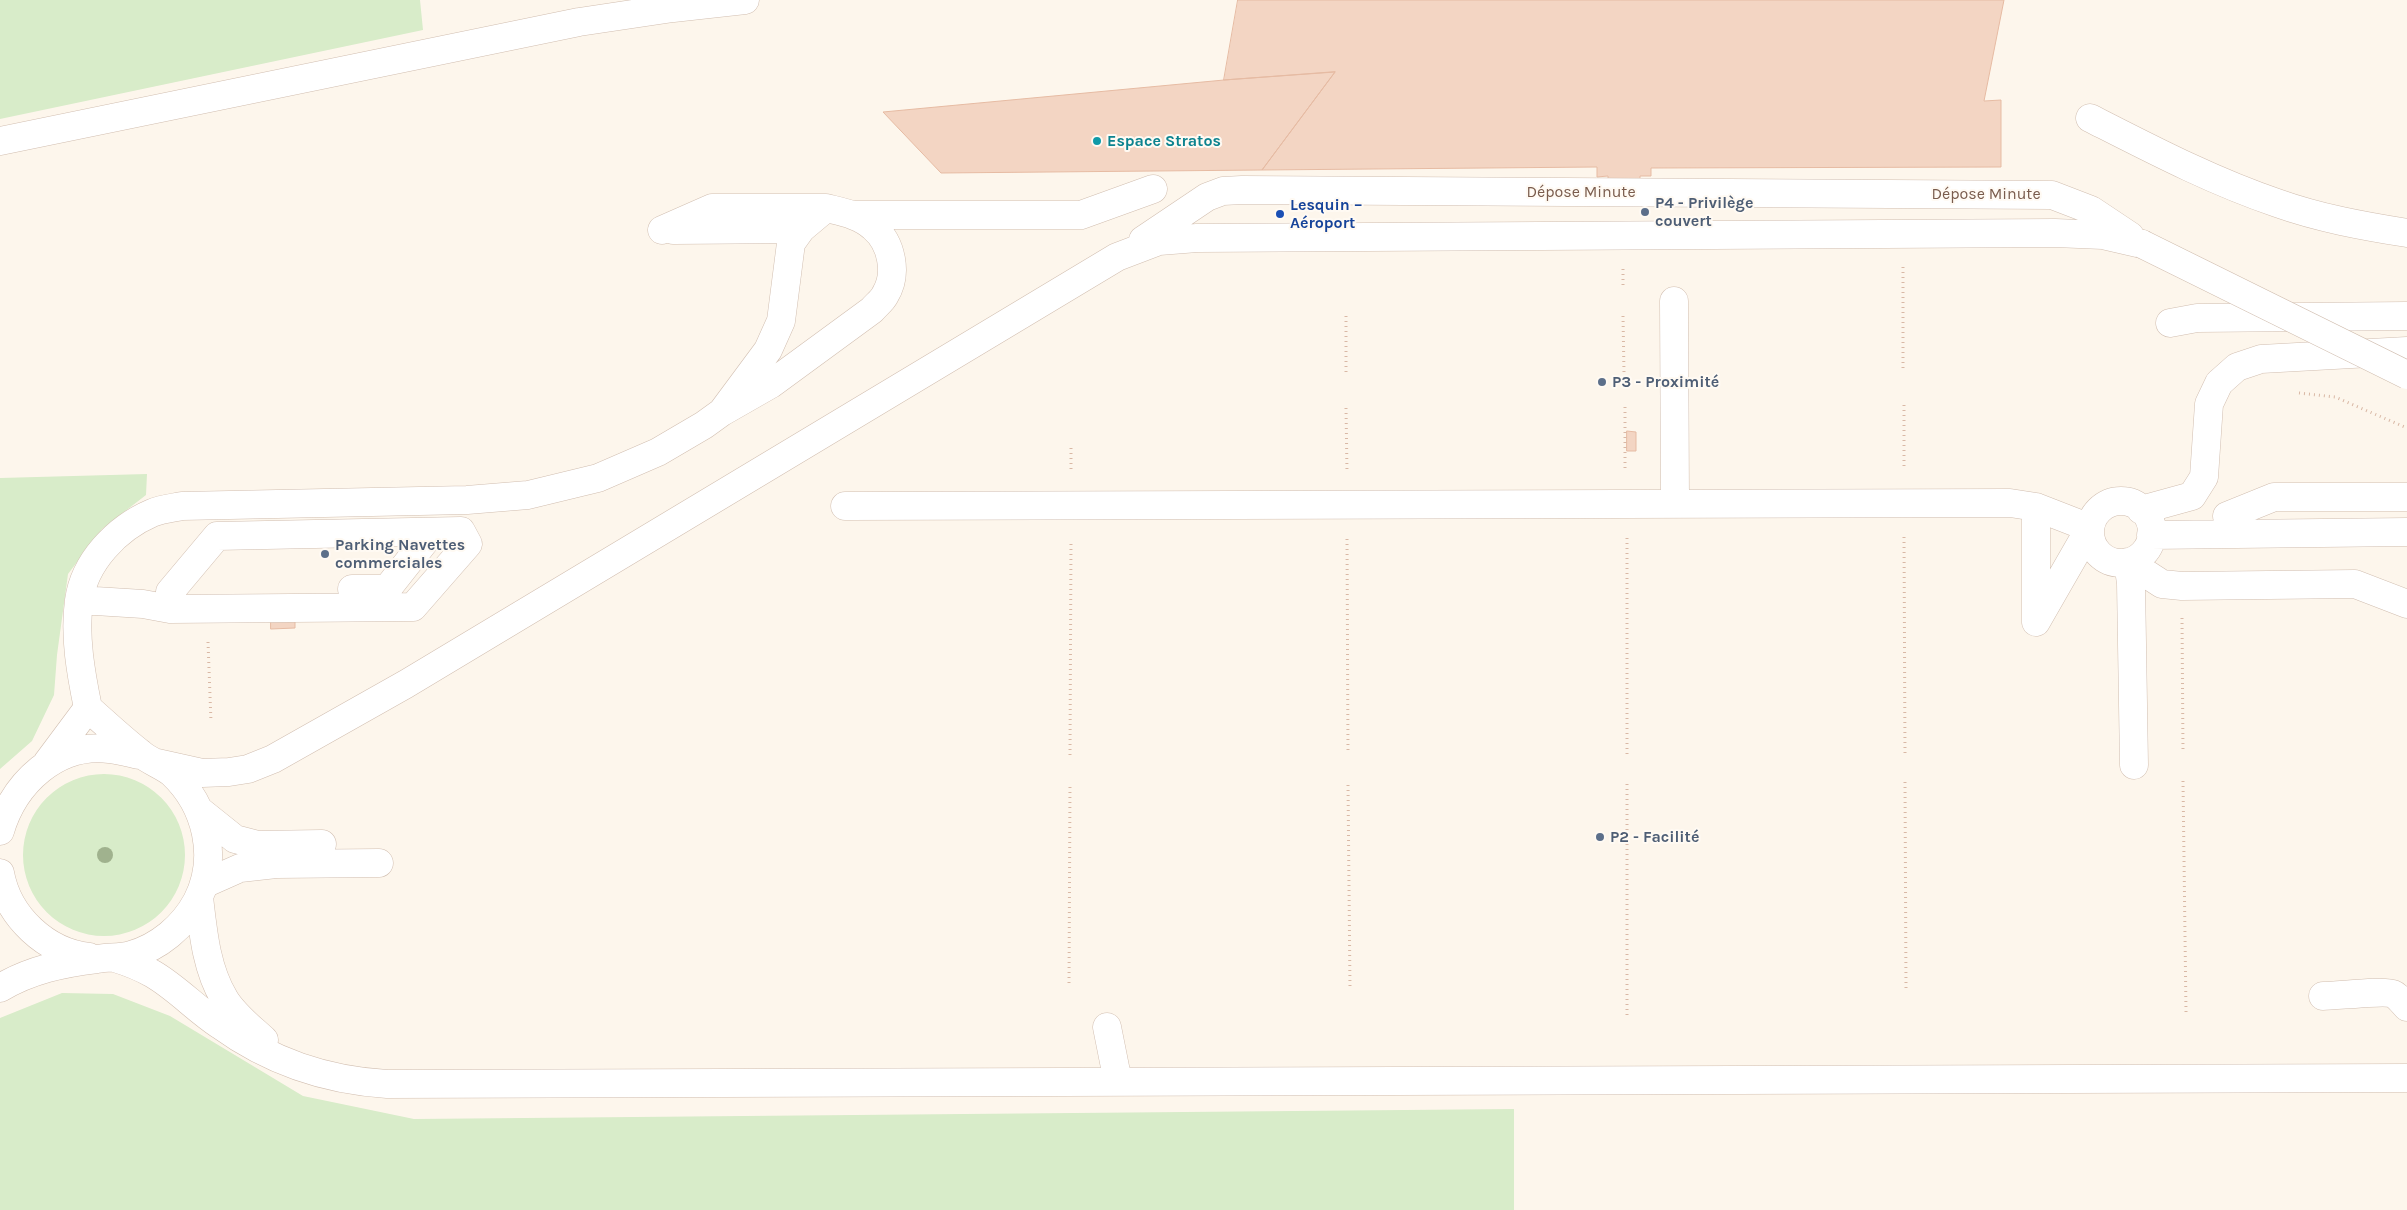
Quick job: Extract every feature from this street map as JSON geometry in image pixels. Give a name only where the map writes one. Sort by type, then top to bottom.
[{"type":"street","points":[[0,140],[579,22],[672,8],[745,0]]},
{"type":"street","points":[[2090,118],[2186,167],[2277,203],[2356,225],[2407,233]]},
{"type":"street","points":[[801,229],[662,230],[712,208],[826,208],[854,215],[1081,215],[1153,189]]},
{"type":"street","name":"Dépose Minute","points":[[1116,257],[1208,196],[1222,191],[1242,190],[2052,194],[2090,210],[2142,244]]},
{"type":"street","points":[[722,412],[768,350],[781,322],[791,243],[801,229],[826,208]]},
{"type":"street","points":[[322,844],[258,845],[234,839],[200,811],[182,784],[88,708],[78,636],[79,600],[90,568],[107,544],[127,527],[154,512],[182,506],[467,500],[528,495],[598,478],[658,452],[771,384],[872,310],[885,295],[892,275],[892,258],[883,238],[873,226],[854,215]]},
{"type":"street","points":[[46,765],[61,757],[93,749],[109,748],[202,773],[248,769],[273,759],[406,684],[1116,257],[1159,241],[1197,238],[2055,233],[2104,235],[2142,244],[2407,375]]},
{"type":"street","points":[[1674,300],[1675,504]]},
{"type":"street","points":[[2170,323],[2197,318],[2407,316]]},
{"type":"street","points":[[2141,510],[2192,496],[2204,478],[2209,404],[2219,383],[2237,367],[2261,359],[2407,351]]},
{"type":"street","points":[[2205,534],[2227,516],[2274,497],[2407,497]]},
{"type":"street","points":[[846,506],[2010,502],[2036,507],[2090,528]]},
{"type":"street","points":[[2036,507],[2036,622],[2098,511],[2115,502],[2134,504],[2141,510],[2150,524],[2151,535],[2147,548],[2142,554],[2128,562]]},
{"type":"street","points":[[2227,516],[2407,514]]},
{"type":"street","points":[[2090,528],[2090,538],[2100,555],[2108,560],[2128,562],[2162,584],[2182,586],[2355,584],[2407,604]]},
{"type":"street","points":[[79,600],[143,604],[170,609],[413,607],[468,544],[460,531],[217,536],[170,592]]},
{"type":"street","points":[[143,604],[170,592],[387,589],[432,532]]},
{"type":"street","points":[[2151,535],[2407,532]]},
{"type":"street","points":[[2205,534],[2255,550],[2407,548]]},
{"type":"street","points":[[2128,562],[2131,583],[2134,765]]},
{"type":"street","points":[[0,831],[4,816],[21,787],[46,765],[88,708]]},
{"type":"street","points":[[200,811],[208,843],[208,859],[201,891],[204,941],[216,981],[224,999],[246,1024],[298,1067]]},
{"type":"street","points":[[0,988],[42,968],[146,950],[167,936],[185,919],[201,891],[240,868],[276,864],[380,863]]},
{"type":"street","points":[[0,873],[7,896],[15,911],[37,935],[66,952],[106,958],[155,975],[221,1026],[251,1045],[298,1067],[344,1080],[387,1084],[2407,1078]]},
{"type":"street","points":[[2323,996],[2357,996],[2384,992],[2395,994],[2407,1007]]},
{"type":"street","points":[[1107,1028],[1118,1082]]},
{"type":"path","points":[[1903,267],[1903,371]]},
{"type":"path","points":[[1623,269],[1623,287]]},
{"type":"path","points":[[1346,316],[1346,375]]},
{"type":"path","points":[[1623,316],[1624,373]]},
{"type":"path","points":[[2296,392],[2335,397],[2407,428]]},
{"type":"path","points":[[1904,405],[1904,480]]},
{"type":"path","points":[[1624,407],[1625,481]]},
{"type":"path","points":[[1346,408],[1347,474]]},
{"type":"path","points":[[1071,448],[1071,473]]},
{"type":"path","points":[[1347,530],[1348,753]]},
{"type":"path","points":[[1070,755],[1071,531]]},
{"type":"path","points":[[1627,535],[1627,755]]},
{"type":"path","points":[[1904,536],[1905,753]]},
{"type":"path","points":[[207,609],[211,722]]},
{"type":"path","points":[[2182,612],[2183,751]]},
{"type":"path","points":[[2183,781],[2186,1012]]},
{"type":"path","points":[[1905,782],[1906,988]]},
{"type":"path","points":[[1627,784],[1627,1015]]},
{"type":"path","points":[[1069,983],[1070,785]]},
{"type":"path","points":[[1348,786],[1350,988]]},
{"type":"green space","points":[[0,0],[420,0],[423,30],[0,119]]},
{"type":"green space","points":[[147,474],[146,495],[102,529],[68,574],[57,655],[54,695],[32,741],[0,769],[0,478]]},
{"type":"green space","points":[[104,774],[135,780],[161,798],[179,824],[185,855],[179,886],[161,912],[135,930],[104,936],[73,930],[47,912],[29,886],[23,855],[29,824],[47,798],[73,780]]},
{"type":"green space","points":[[62,993],[113,994],[170,1016],[303,1096],[414,1119],[1514,1109],[1514,1210],[0,1210],[0,1018]]},
{"type":"building","points":[[1238,0],[2004,0],[1984,101],[2001,100],[2001,167],[1651,168],[1651,176],[1640,176],[1640,186],[1608,186],[1608,176],[1597,177],[1597,167],[1262,170],[1335,72],[1224,80]]},
{"type":"building","name":"Espace Stratos","points":[[1335,72],[1262,170],[941,173],[883,112],[1224,80]]},
{"type":"building","points":[[1627,431],[1636,432],[1636,451],[1627,451]]},
{"type":"building","points":[[271,618],[295,619],[295,628],[271,629]]},
{"type":"place","name":"Espace Stratos","points":[[1097,141]]},
{"type":"place","name":"P4 - Privilège couvert","points":[[1645,212]]},
{"type":"place","name":"Lesquin – Aéroport","points":[[1280,214]]},
{"type":"place","name":"P3 - Proximité","points":[[1602,382]]},
{"type":"place","name":"Parking Navettes commerciales","points":[[325,554]]},
{"type":"place","name":"P2 - Facilité","points":[[1600,837]]}]
